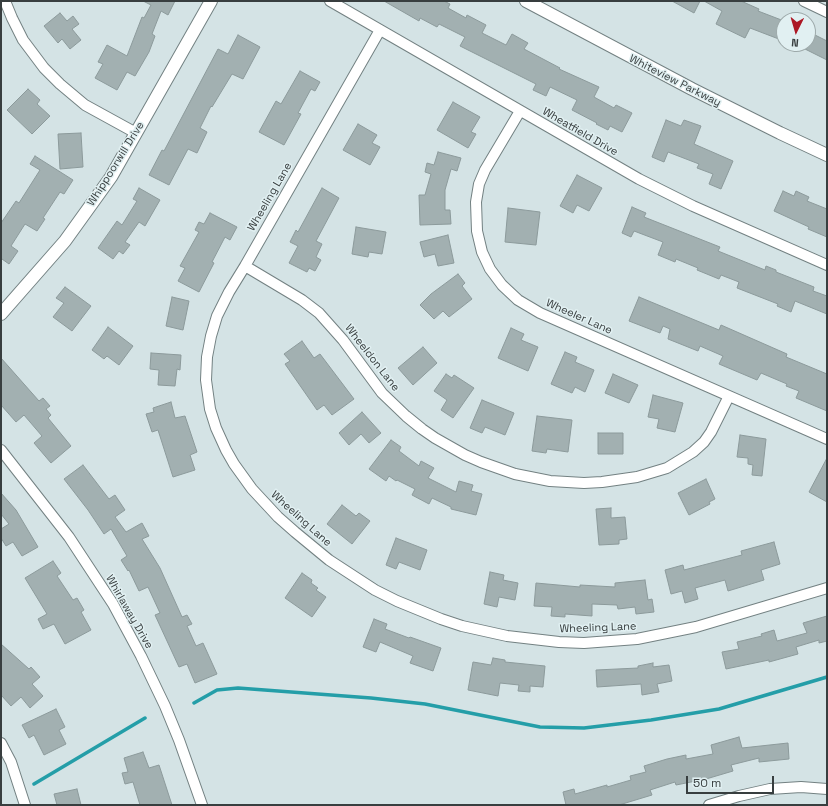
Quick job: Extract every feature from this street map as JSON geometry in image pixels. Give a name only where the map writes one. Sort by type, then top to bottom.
[{"type":"street","points":[[5,1],[23,40],[44,68],[60,84],[86,105],[136,133]]},
{"type":"street","name":"Whippoorwill Drive","points":[[1,314],[65,241],[111,177],[212,1]]},
{"type":"street","name":"Wheatfield Drive","points":[[330,1],[665,193],[827,265]]},
{"type":"street","name":"Whiteview Parkway","points":[[526,1],[704,96],[827,155]]},
{"type":"street","points":[[804,1],[827,12]]},
{"type":"street","name":"Wheeling Lane","points":[[380,30],[229,292],[217,316],[209,346],[206,369],[210,409],[218,434],[234,464],[243,476],[278,517],[294,532],[329,560],[376,590],[397,601],[462,626],[490,633],[533,640],[584,643],[637,640],[665,635],[723,620],[827,588]]},
{"type":"street","name":"Wheeler Lane","points":[[520,111],[485,170],[479,184],[476,202],[476,222],[479,242],[486,261],[496,277],[518,300],[540,313],[827,440]]},
{"type":"street","name":"Wheeldon Lane","points":[[245,266],[302,300],[319,313],[343,340],[382,392],[406,416],[435,438],[465,455],[498,469],[515,474],[550,481],[590,483],[637,477],[667,468],[693,452],[704,442],[711,432],[729,396]]},
{"type":"street","name":"Whirlaway Drive","points":[[1,450],[69,537],[113,604],[165,706],[179,740],[202,805]]},
{"type":"street","points":[[1,743],[11,762],[25,805]]},
{"type":"street","points":[[709,805],[748,793],[775,788],[827,788]]},
{"type":"building","points":[[143,1],[175,1],[168,15],[161,11],[152,34],[155,36],[149,52],[135,76],[127,72],[117,90],[95,78],[103,64],[98,62],[107,45],[127,56],[142,17],[144,18],[151,5]]},
{"type":"building","points":[[384,1],[444,1],[450,4],[448,8],[466,18],[467,15],[486,25],[482,33],[506,45],[512,34],[528,43],[524,49],[560,68],[559,69],[599,87],[594,97],[614,108],[616,105],[632,113],[622,132],[610,126],[608,130],[572,110],[577,100],[550,87],[546,96],[533,90],[536,84],[460,46],[465,37],[439,24],[437,27],[420,18],[419,21]]},
{"type":"building","points":[[672,1],[700,1],[694,13]]},
{"type":"building","points":[[704,1],[741,1],[759,9],[758,11],[776,18],[776,38],[750,28],[745,38],[716,24],[722,11]]},
{"type":"building","points":[[60,13],[67,21],[73,16],[79,24],[72,29],[81,40],[70,49],[62,39],[58,43],[44,26]]},
{"type":"building","points":[[238,35],[260,47],[243,79],[232,74],[212,107],[211,106],[200,128],[207,132],[197,153],[188,149],[169,185],[149,175],[162,150],[164,151],[218,49],[228,54]]},
{"type":"building","points":[[816,36],[827,41],[827,60],[811,52],[816,52]]},
{"type":"building","points":[[300,71],[320,82],[315,91],[311,89],[298,113],[301,114],[284,145],[259,132],[276,101],[281,104]]},
{"type":"building","points":[[28,89],[40,100],[37,104],[50,116],[32,134],[7,110]]},
{"type":"building","points":[[453,102],[480,117],[471,132],[476,134],[468,148],[437,130]]},
{"type":"building","points":[[666,120],[681,126],[684,120],[701,126],[694,144],[733,161],[721,189],[709,184],[713,174],[697,168],[699,164],[668,152],[664,162],[652,157]]},
{"type":"building","points":[[358,124],[377,135],[372,143],[380,147],[370,165],[343,150]]},
{"type":"building","points":[[81,133],[83,167],[60,169],[58,134]]},
{"type":"building","points":[[438,152],[461,158],[457,171],[451,169],[445,190],[445,210],[450,210],[451,224],[420,225],[419,195],[425,195],[431,174],[425,172],[427,163],[434,165]]},
{"type":"building","points":[[35,156],[73,180],[64,194],[60,192],[43,218],[45,219],[37,231],[25,224],[11,246],[18,251],[9,264],[2,259],[1,261],[1,223],[16,201],[19,203],[40,170],[30,164]]},
{"type":"building","points":[[577,175],[602,188],[589,211],[577,205],[573,213],[560,206]]},
{"type":"building","points":[[139,188],[160,200],[145,226],[139,222],[125,242],[130,245],[123,254],[119,251],[113,259],[98,248],[117,221],[122,225],[137,201],[133,199]]},
{"type":"building","points":[[322,188],[339,198],[316,241],[322,244],[316,257],[321,260],[315,271],[309,268],[307,272],[289,263],[298,246],[290,242],[296,230],[298,232]]},
{"type":"building","points":[[783,191],[794,196],[796,191],[809,197],[807,201],[827,209],[827,237],[774,211]]},
{"type":"building","points":[[632,207],[646,213],[644,217],[720,247],[718,251],[765,270],[766,266],[776,270],[776,272],[814,287],[813,291],[827,296],[827,314],[795,301],[791,312],[777,306],[778,304],[737,288],[739,282],[721,275],[719,279],[676,259],[675,262],[658,255],[663,242],[634,231],[631,237],[622,233]]},
{"type":"building","points":[[508,208],[540,212],[536,245],[505,242]]},
{"type":"building","points":[[210,213],[237,227],[230,240],[225,237],[199,292],[178,281],[185,268],[180,266],[199,232],[195,230],[199,222],[204,224]]},
{"type":"building","points":[[356,227],[386,232],[382,254],[369,252],[368,257],[352,254]]},
{"type":"building","points":[[448,235],[454,263],[438,266],[435,254],[424,257],[420,242]]},
{"type":"building","points":[[458,274],[465,283],[462,286],[472,299],[449,317],[443,311],[434,319],[420,305],[431,294]]},
{"type":"building","points":[[65,287],[91,306],[72,331],[53,317],[64,303],[56,298]]},
{"type":"building","points":[[172,297],[189,301],[183,330],[166,326]]},
{"type":"building","points":[[639,297],[719,330],[721,325],[787,354],[786,357],[827,374],[827,411],[796,398],[799,391],[786,386],[787,384],[761,373],[757,380],[719,364],[723,356],[700,346],[698,351],[668,339],[670,329],[663,326],[660,333],[629,321]]},
{"type":"building","points":[[108,327],[133,346],[119,365],[107,356],[104,359],[92,350]]},
{"type":"building","points":[[511,328],[524,334],[521,340],[538,347],[528,371],[498,358]]},
{"type":"building","points":[[302,341],[314,358],[320,354],[354,399],[332,415],[324,405],[317,410],[285,364],[290,361],[284,354]]},
{"type":"building","points":[[423,347],[437,363],[413,385],[398,368]]},
{"type":"building","points":[[565,352],[577,357],[575,362],[594,370],[585,392],[575,387],[572,393],[551,384]]},
{"type":"building","points":[[151,353],[181,355],[180,370],[177,369],[175,386],[158,385],[159,370],[150,369]]},
{"type":"building","points":[[1,358],[39,401],[43,398],[50,406],[46,409],[51,415],[48,418],[71,446],[51,463],[34,443],[42,436],[24,415],[16,422],[1,405]]},
{"type":"building","points":[[446,374],[452,378],[454,375],[474,388],[453,418],[441,410],[447,400],[434,391]]},
{"type":"building","points":[[613,374],[638,385],[629,403],[605,393]]},
{"type":"building","points":[[653,395],[683,403],[675,432],[657,428],[659,419],[648,417]]},
{"type":"building","points":[[482,400],[514,413],[505,435],[485,427],[482,433],[470,428]]},
{"type":"building","points":[[171,402],[175,418],[185,416],[197,452],[190,455],[195,470],[173,477],[158,430],[152,432],[146,414],[154,412],[153,408]]},
{"type":"building","points":[[362,412],[381,433],[369,443],[361,434],[349,445],[339,433]]},
{"type":"building","points":[[537,416],[572,420],[568,452],[547,449],[546,453],[532,451]]},
{"type":"building","points":[[598,433],[623,433],[623,454],[598,454]]},
{"type":"building","points":[[740,435],[766,439],[762,476],[752,475],[753,465],[748,464],[748,458],[737,457]]},
{"type":"building","points":[[391,440],[401,447],[399,451],[419,466],[421,461],[434,468],[428,478],[456,492],[459,481],[473,485],[471,491],[482,494],[476,515],[451,509],[451,507],[432,498],[429,504],[412,495],[415,489],[397,480],[396,481],[389,476],[386,481],[369,469]]},
{"type":"building","points":[[827,458],[827,502],[809,492]]},
{"type":"building","points":[[83,465],[109,499],[115,495],[125,510],[115,517],[126,532],[142,523],[149,536],[142,539],[160,568],[182,617],[187,615],[192,624],[187,626],[196,646],[203,643],[217,674],[195,683],[187,664],[179,667],[155,615],[160,613],[148,587],[139,591],[129,570],[128,571],[121,560],[127,556],[111,529],[104,534],[64,479]]},
{"type":"building","points":[[706,479],[715,499],[709,502],[710,504],[689,515],[678,493]]},
{"type":"building","points":[[1,493],[16,510],[38,547],[22,556],[13,542],[6,546],[1,538],[1,529],[9,524],[1,514]]},
{"type":"building","points":[[342,505],[356,516],[359,513],[370,521],[352,544],[327,524]]},
{"type":"building","points":[[611,508],[611,518],[625,517],[627,539],[619,540],[619,544],[599,545],[596,509]]},
{"type":"building","points":[[396,538],[427,550],[420,570],[399,562],[396,569],[386,565]]},
{"type":"building","points":[[774,542],[780,564],[761,570],[764,580],[728,591],[725,580],[695,588],[698,599],[685,603],[682,591],[671,594],[665,570],[683,565],[684,570],[742,555],[741,551]]},
{"type":"building","points":[[53,561],[61,573],[57,576],[73,600],[77,598],[84,610],[81,612],[91,630],[65,644],[54,624],[43,629],[38,619],[47,614],[25,578]]},
{"type":"building","points":[[490,572],[504,575],[503,580],[518,583],[515,600],[499,597],[497,607],[484,604]]},
{"type":"building","points":[[302,573],[312,580],[311,583],[318,588],[316,590],[326,597],[312,617],[285,598]]},
{"type":"building","points":[[645,580],[648,600],[652,599],[654,612],[636,614],[635,607],[618,609],[617,605],[592,604],[592,616],[565,614],[565,617],[551,616],[552,607],[534,606],[536,583],[580,587],[580,585],[615,587],[615,583]]},
{"type":"building","points":[[827,616],[827,641],[819,643],[819,640],[796,647],[798,654],[769,662],[769,660],[726,669],[722,652],[739,649],[737,642],[762,636],[761,634],[774,630],[777,641],[807,633],[803,623]]},
{"type":"building","points":[[374,619],[387,624],[385,629],[441,648],[433,671],[410,663],[413,656],[380,642],[376,652],[363,647]]},
{"type":"building","points":[[1,644],[29,669],[31,667],[40,677],[32,684],[43,696],[30,708],[21,697],[11,706],[1,695]]},
{"type":"building","points":[[493,658],[505,660],[505,662],[545,666],[543,687],[530,686],[530,692],[518,691],[519,685],[500,683],[498,696],[468,690],[473,662],[491,665]]},
{"type":"building","points":[[653,663],[653,667],[669,665],[672,681],[657,684],[659,692],[642,695],[641,684],[597,687],[596,670],[638,668],[638,666]]},
{"type":"building","points":[[56,709],[65,727],[59,730],[66,744],[44,755],[34,735],[29,738],[22,725]]},
{"type":"building","points":[[739,737],[742,748],[788,743],[789,759],[759,762],[759,758],[731,765],[733,771],[706,779],[676,785],[675,782],[650,790],[652,795],[619,805],[566,805],[563,792],[574,789],[575,794],[631,780],[630,776],[646,772],[644,766],[686,755],[686,759],[713,754],[711,745]]},
{"type":"building","points":[[143,752],[149,768],[159,765],[172,805],[140,805],[133,782],[125,784],[122,773],[128,772],[124,758]]},
{"type":"building","points":[[77,789],[81,805],[57,805],[54,794]]},
{"type":"waterway","points":[[194,703],[217,690],[238,688],[371,698],[425,704],[540,727],[584,728],[651,720],[719,709],[827,677]]},
{"type":"waterway","points":[[34,784],[145,718]]}]
